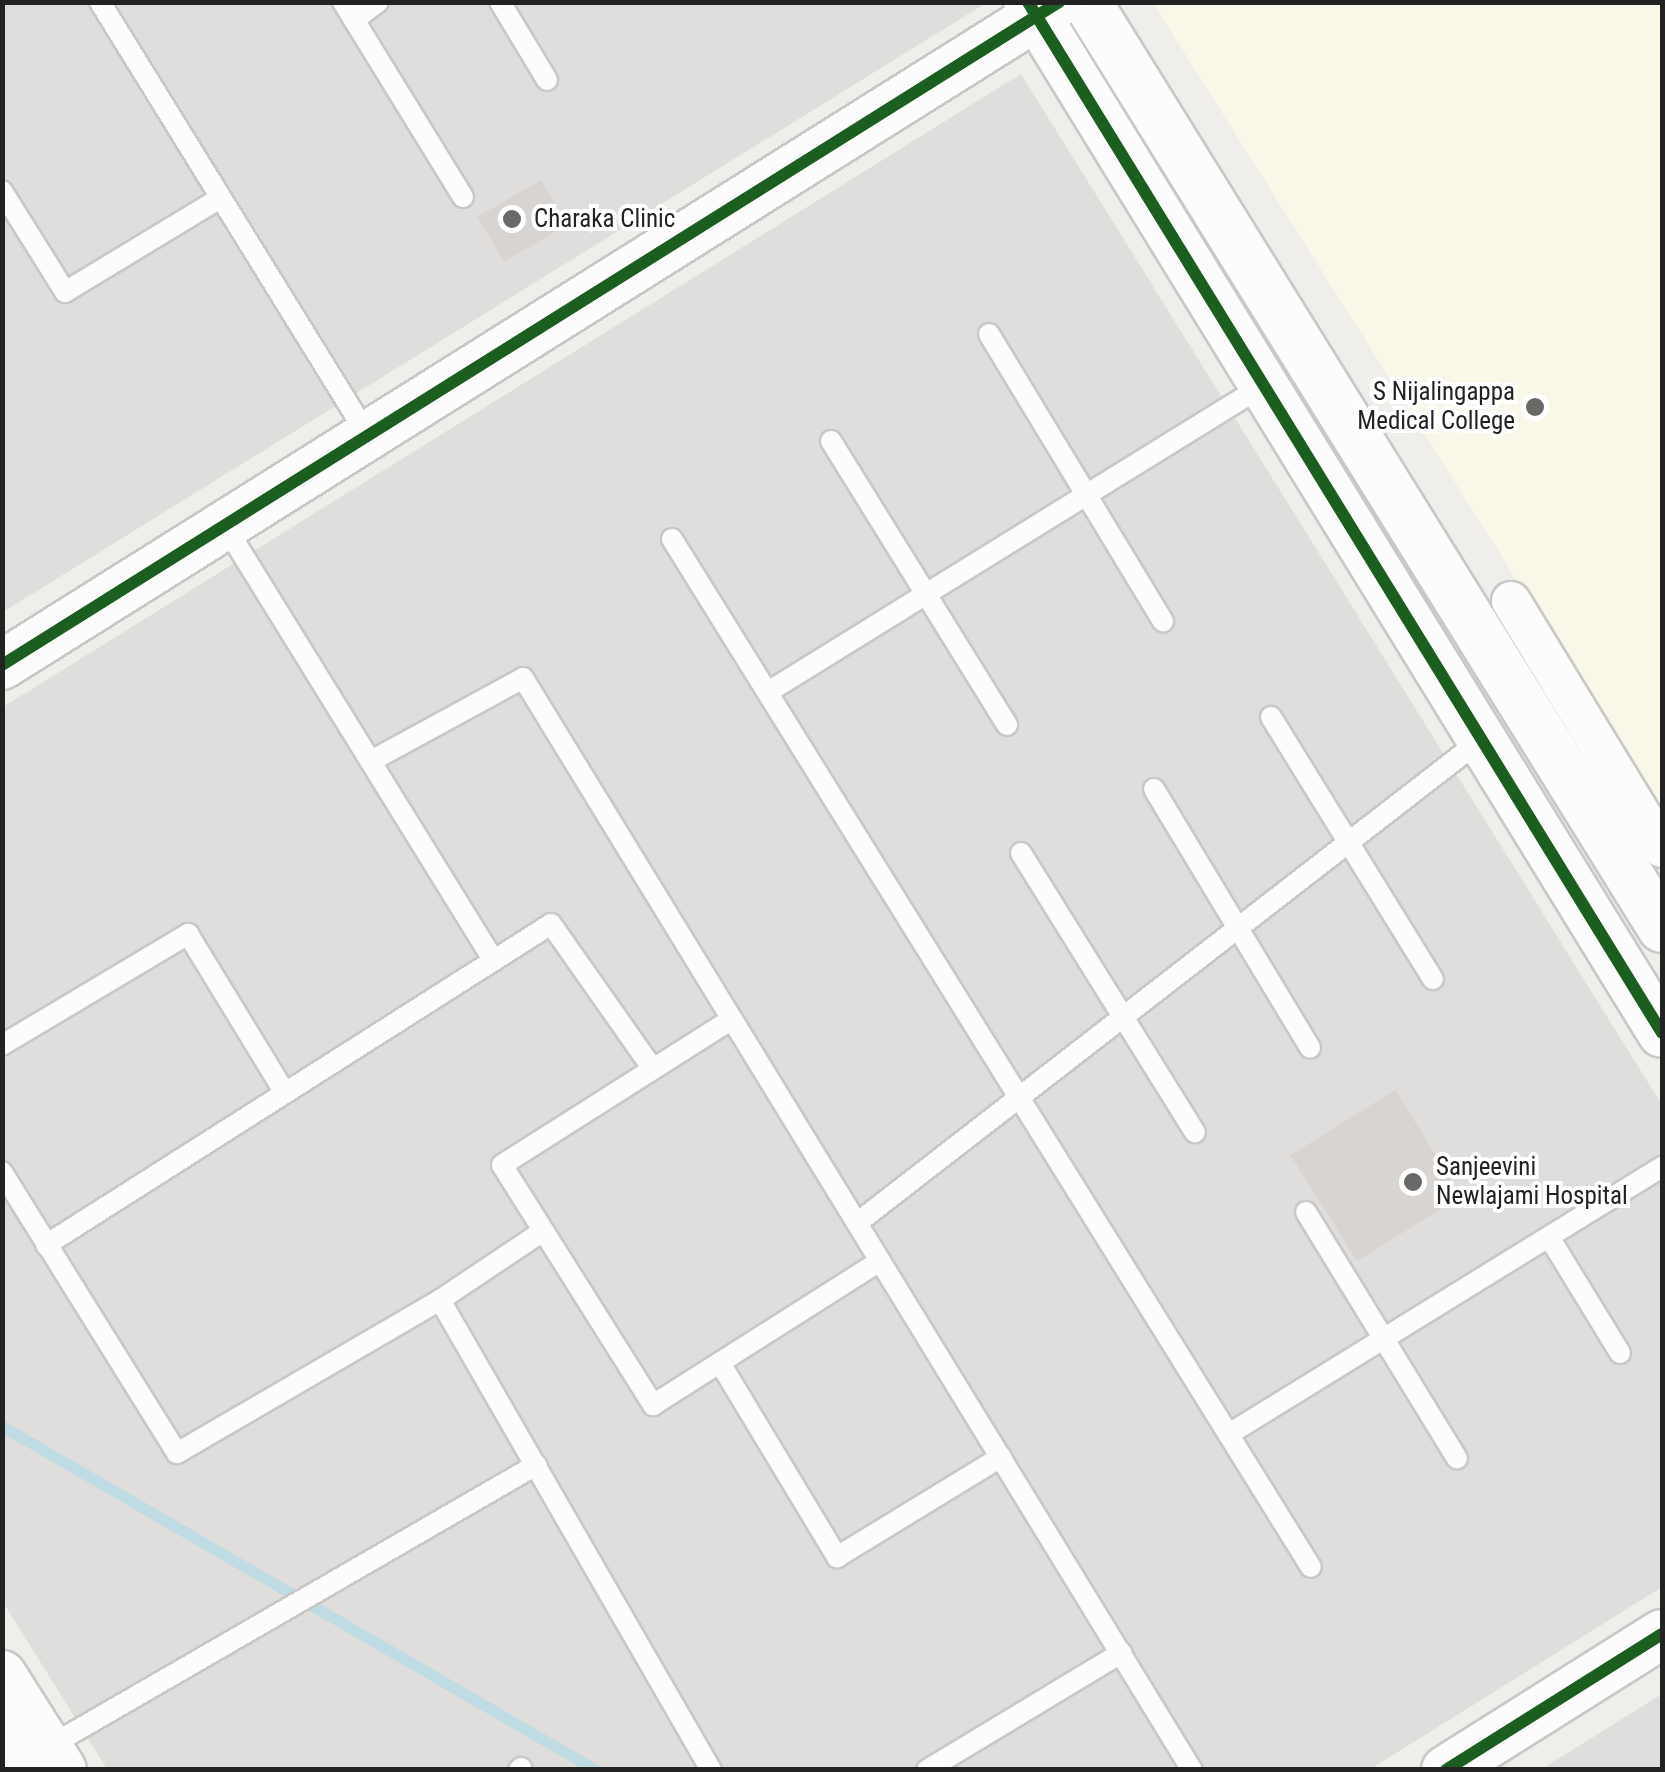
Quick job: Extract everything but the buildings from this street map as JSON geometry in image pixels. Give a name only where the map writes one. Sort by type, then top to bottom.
[{"type":"street","points":[[1087,2],[1662,928]]},
{"type":"street","points":[[2,666],[1042,7],[1264,385],[1662,1033]]},
{"type":"street","points":[[1510,601],[1662,848]]},
{"type":"street","points":[[1446,1770],[1662,1634]]},
{"type":"street","points":[[2,1674],[33,1758]]},
{"type":"lane","points":[[100,2],[368,436]]},
{"type":"lane","points":[[378,2],[349,11],[463,197]]},
{"type":"lane","points":[[500,2],[548,80]]},
{"type":"lane","points":[[2,190],[65,292],[220,198]]},
{"type":"lane","points":[[990,334],[1163,621]]},
{"type":"lane","points":[[768,692],[1264,385]]},
{"type":"lane","points":[[831,440],[1007,725]]},
{"type":"lane","points":[[225,526],[494,960]]},
{"type":"lane","points":[[672,539],[1311,1568]]},
{"type":"lane","points":[[371,762],[523,678],[1192,1770]]},
{"type":"lane","points":[[1271,717],[1433,979]]},
{"type":"lane","points":[[857,1223],[1482,740]]},
{"type":"lane","points":[[1154,789],[1310,1048]]},
{"type":"lane","points":[[1021,853],[1195,1132]]},
{"type":"lane","points":[[46,1246],[552,924],[654,1068]]},
{"type":"lane","points":[[2,1045],[188,934],[285,1093]]},
{"type":"lane","points":[[732,1019],[502,1165],[653,1405],[880,1261]]},
{"type":"lane","points":[[1229,1434],[1662,1168]]},
{"type":"lane","points":[[2,1172],[177,1452],[440,1300],[544,1231]]},
{"type":"lane","points":[[1306,1212],[1457,1458]]},
{"type":"lane","points":[[1549,1237],[1620,1353]]},
{"type":"lane","points":[[440,1300],[711,1770]]},
{"type":"lane","points":[[720,1363],[838,1557],[1001,1458]]},
{"type":"lane","points":[[33,1758],[536,1465]]},
{"type":"lane","points":[[927,1770],[1120,1653]]},
{"type":"shaded area","points":[[3,3],[986,3],[3,612]]},
{"type":"shaded area","name":"S Nijalingappa Medical College","points":[[1153,3],[1662,3],[1662,811]]},
{"type":"shaded area","points":[[1021,74],[1662,1105],[1662,1587],[1369,1770],[107,1769],[3,1602],[3,707]]},
{"type":"shaded area","points":[[1662,1694],[1662,1769],[1542,1769]]},
{"type":"waterway","points":[[2,1426],[596,1770]]},
{"type":"cycle path","points":[[1028,2],[1662,1033]]},
{"type":"cycle path","points":[[2,665],[1059,2]]},
{"type":"cycle path","points":[[1446,1770],[1662,1634]]},
{"type":"place","name":"Charaka Clinic","points":[[512,219]]},
{"type":"place","name":"S Nijalingappa Medical College","points":[[1535,407]]},
{"type":"place","name":"Sanjeevini Newlajami Hospital","points":[[1413,1182]]}]
